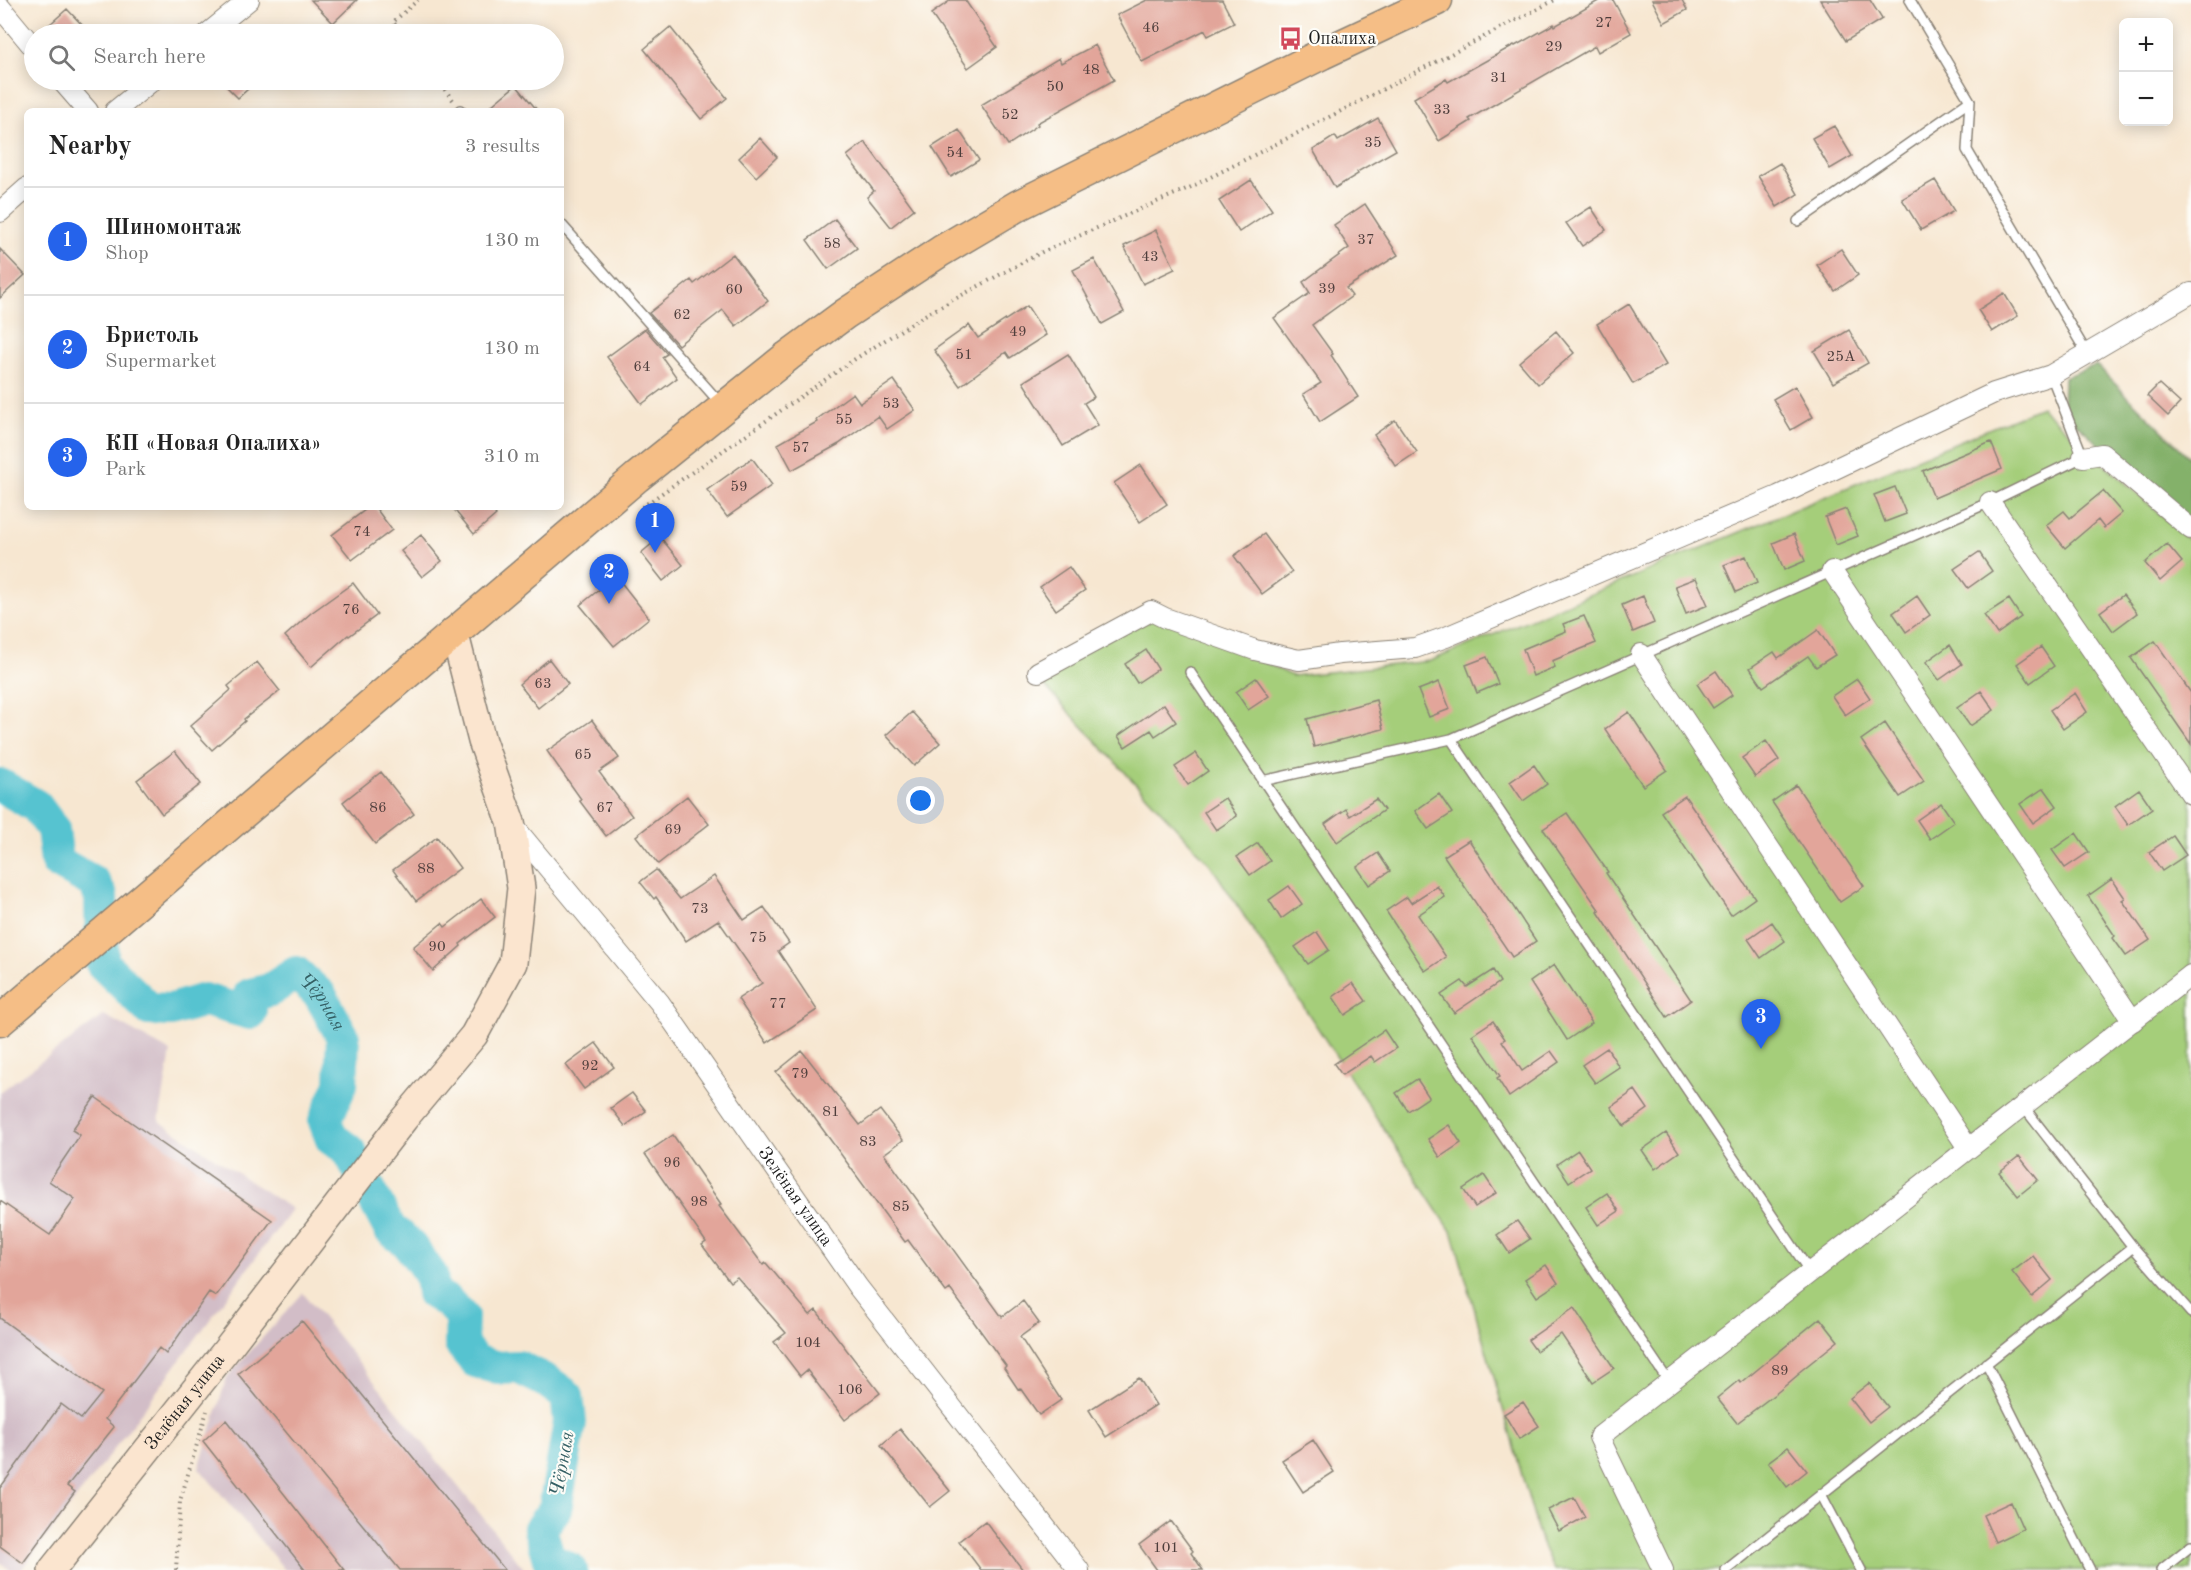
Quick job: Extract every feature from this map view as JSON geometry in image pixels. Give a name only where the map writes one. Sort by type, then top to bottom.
[{"type":"main road","points":[[0,1021],[637,477],[788,356],[845,314],[941,251],[1019,205],[1322,54],[1437,0]]},
{"type":"street","points":[[219,24],[249,0]]},
{"type":"street","points":[[0,8],[24,36]]},
{"type":"street","points":[[70,90],[85,108]]},
{"type":"street","points":[[119,108],[141,90]]},
{"type":"street","points":[[0,212],[24,191]]},
{"type":"street","points":[[1038,672],[1151,611],[1255,650],[1299,660],[1415,648],[1446,637],[1778,496],[1994,393],[2051,375],[2086,352],[2191,293]]},
{"type":"street","points":[[2083,457],[2102,454],[2191,529]]},
{"type":"street","points":[[1990,502],[2191,794]]},
{"type":"street","points":[[1833,571],[2133,1021]]},
{"type":"street","name":"Зелёная улица","points":[[52,1570],[224,1353],[404,1119],[474,1035],[513,963],[521,888],[511,822],[482,741],[454,632]]},
{"type":"street","points":[[1641,654],[1968,1148]]},
{"type":"street","name":"Зелёная улица","points":[[511,822],[660,1003],[858,1287],[1079,1570]]},
{"type":"street","points":[[1663,1570],[1599,1437],[2191,975]]},
{"type":"lane","points":[[1910,0],[1970,101],[1967,150],[2086,352]]},
{"type":"lane","points":[[1798,221],[1970,101]]},
{"type":"lane","points":[[564,227],[724,408]]},
{"type":"lane","points":[[1262,781],[1451,739],[1990,502],[2083,457],[2051,375]]},
{"type":"lane","points":[[1190,672],[1669,1382]]},
{"type":"lane","points":[[1451,739],[1810,1272]]},
{"type":"lane","points":[[2023,1106],[2133,1247],[2191,1313]]},
{"type":"lane","points":[[1726,1570],[2133,1247]]},
{"type":"lane","points":[[1986,1363],[2090,1570]]},
{"type":"lane","points":[[1821,1494],[1861,1570]]},
{"type":"lane","points":[[2161,1570],[2191,1546]]},
{"type":"path","points":[[395,24],[393,22],[418,0]]},
{"type":"path","points":[[642,507],[855,359],[925,315],[1042,252],[1191,187],[1555,0]]},
{"type":"path","points":[[445,90],[459,108]]},
{"type":"path","points":[[176,1570],[180,1501],[208,1407]]},
{"type":"shaded area","points":[[104,1015],[171,1052],[159,1121],[292,1209],[21,1570],[10,1570],[0,1562],[0,1092]]},
{"type":"shaded area","points":[[303,1293],[525,1570],[285,1570],[199,1468],[227,1377]]},
{"type":"green space","points":[[2096,365],[2191,459],[2191,526],[2063,412],[2064,377]]},
{"type":"green space","points":[[2041,407],[2191,542],[2191,1570],[1554,1570],[1541,1542],[1453,1234],[1210,864],[1032,672],[1152,605],[1292,676],[1430,661]]},
{"type":"building","points":[[311,0],[357,0],[333,23]]},
{"type":"building","points":[[951,0],[965,0],[997,47],[968,68],[931,14]]},
{"type":"building","points":[[1147,0],[1222,0],[1234,23],[1208,36],[1205,30],[1142,62],[1117,15]]},
{"type":"building","points":[[1600,0],[1613,0],[1631,33],[1598,52],[1595,46],[1469,119],[1471,121],[1439,141],[1414,98],[1446,79],[1448,82],[1554,24],[1555,26]]},
{"type":"building","points":[[1652,0],[1682,0],[1687,10],[1664,23]]},
{"type":"building","points":[[1820,0],[1870,0],[1882,19],[1846,41]]},
{"type":"building","points":[[67,9],[81,24],[50,24]]},
{"type":"building","points":[[670,27],[727,98],[701,119],[644,49]]},
{"type":"building","points":[[1095,45],[1114,80],[1037,123],[1038,125],[1008,145],[981,105],[1059,58],[1061,63]]},
{"type":"building","points":[[230,90],[247,90],[238,98]]},
{"type":"building","points":[[510,90],[520,90],[535,108],[489,108]]},
{"type":"building","points":[[1378,118],[1396,150],[1357,172],[1358,174],[1335,188],[1313,150],[1335,136],[1338,141]]},
{"type":"building","points":[[1834,126],[1852,156],[1830,169],[1812,138]]},
{"type":"building","points":[[959,130],[979,160],[951,177],[932,147]]},
{"type":"building","points":[[760,138],[777,157],[756,177],[739,158]]},
{"type":"building","points":[[865,142],[914,209],[891,227],[867,197],[874,191],[847,156]]},
{"type":"building","points":[[1780,163],[1798,194],[1777,207],[1758,176]]},
{"type":"building","points":[[1251,180],[1272,210],[1239,232],[1219,201]]},
{"type":"building","points":[[1935,180],[1954,211],[1921,230],[1902,199]]},
{"type":"building","points":[[1365,204],[1398,255],[1346,288],[1352,296],[1312,325],[1333,354],[1331,355],[1358,397],[1320,422],[1303,394],[1321,383],[1274,318],[1310,293],[1303,282],[1349,248],[1334,225]]},
{"type":"building","points":[[1591,207],[1606,230],[1582,246],[1566,223]]},
{"type":"building","points":[[835,219],[857,248],[828,269],[807,240]]},
{"type":"building","points":[[1156,230],[1175,269],[1143,284],[1124,246]]},
{"type":"building","points":[[0,249],[24,276],[0,298]]},
{"type":"building","points":[[1841,249],[1858,275],[1835,291],[1817,265]]},
{"type":"building","points":[[733,254],[768,301],[736,326],[723,310],[678,345],[649,313],[691,280],[694,284]]},
{"type":"building","points":[[1094,259],[1124,312],[1102,324],[1073,270]]},
{"type":"building","points":[[2004,293],[2018,316],[1992,332],[1978,310]]},
{"type":"building","points":[[1629,304],[1666,365],[1633,384],[1597,324]]},
{"type":"building","points":[[1027,306],[1046,335],[1010,358],[1006,352],[960,386],[934,350],[969,325],[978,338]]},
{"type":"building","points":[[645,329],[667,354],[662,357],[677,378],[642,404],[607,357]]},
{"type":"building","points":[[1849,330],[1868,363],[1833,383],[1814,351]]},
{"type":"building","points":[[1556,331],[1574,353],[1538,384],[1519,362]]},
{"type":"building","points":[[1068,354],[1094,397],[1084,403],[1098,425],[1063,446],[1023,382]]},
{"type":"building","points":[[894,380],[915,410],[887,429],[878,416],[839,444],[792,470],[778,444],[817,422],[816,420],[853,393],[860,403]]},
{"type":"building","points":[[2159,384],[2180,403],[2168,416],[2147,396]]},
{"type":"building","points":[[1795,386],[1813,417],[1791,430],[1773,399]]},
{"type":"building","points":[[1395,420],[1417,452],[1396,466],[1374,435]]},
{"type":"building","points":[[1991,442],[2002,469],[1934,498],[1923,471]]},
{"type":"building","points":[[752,458],[772,485],[727,517],[707,490]]},
{"type":"building","points":[[1141,465],[1167,504],[1140,522],[1114,483]]},
{"type":"building","points":[[1895,487],[1906,514],[1885,522],[1874,495]]},
{"type":"building","points":[[2103,491],[2122,513],[2104,528],[2098,520],[2065,548],[2046,525],[2064,511],[2070,518]]},
{"type":"building","points":[[1846,509],[1858,536],[1836,545],[1825,517]]},
{"type":"building","points":[[365,510],[377,510],[392,530],[352,560],[332,535]]},
{"type":"building","points":[[454,510],[492,510],[496,515],[474,534]]},
{"type":"building","points":[[1264,534],[1292,572],[1262,594],[1234,556]]},
{"type":"building","points":[[1794,534],[1805,561],[1784,570],[1773,543]]},
{"type":"building","points":[[421,535],[442,561],[422,577],[401,551]]},
{"type":"building","points":[[660,537],[683,565],[663,581],[641,553]]},
{"type":"building","points":[[2167,544],[2182,562],[2160,581],[2145,563]]},
{"type":"building","points":[[1979,552],[1992,571],[1968,588],[1954,569]]},
{"type":"building","points":[[1746,556],[1757,583],[1736,592],[1724,565]]},
{"type":"building","points":[[1069,567],[1085,590],[1056,610],[1040,587]]},
{"type":"building","points":[[616,576],[649,618],[614,646],[580,605]]},
{"type":"building","points":[[1696,578],[1708,605],[1686,614],[1675,586]]},
{"type":"building","points":[[353,583],[377,615],[348,635],[311,667],[285,636],[311,613]]},
{"type":"building","points":[[2123,595],[2137,613],[2113,631],[2100,612]]},
{"type":"building","points":[[1643,596],[1654,623],[1633,632],[1622,605]]},
{"type":"building","points":[[1917,596],[1930,615],[1906,632],[1893,613]]},
{"type":"building","points":[[2009,599],[2021,617],[1997,634],[1984,615]]},
{"type":"building","points":[[1584,616],[1596,643],[1552,661],[1555,667],[1533,676],[1523,649],[1566,631],[1563,624]]},
{"type":"building","points":[[1818,630],[1835,655],[1816,667],[1808,656],[1763,687],[1750,668],[1774,652],[1778,658]]},
{"type":"building","points":[[2155,641],[2191,693],[2191,744],[2131,658]]},
{"type":"building","points":[[1950,645],[1962,664],[1939,680],[1926,662]]},
{"type":"building","points":[[2041,647],[2054,666],[2030,683],[2017,664]]},
{"type":"building","points":[[1146,650],[1158,669],[1137,683],[1125,664]]},
{"type":"building","points":[[1487,657],[1498,684],[1477,693],[1466,665]]},
{"type":"building","points":[[549,659],[568,684],[538,708],[519,684]]},
{"type":"building","points":[[257,662],[280,691],[244,719],[245,721],[212,750],[190,726],[231,690],[228,686]]},
{"type":"building","points":[[1716,671],[1732,695],[1713,708],[1697,684]]},
{"type":"building","points":[[1256,678],[1269,696],[1248,710],[1236,692]]},
{"type":"building","points":[[1857,679],[1870,698],[1845,715],[1832,696]]},
{"type":"building","points":[[1439,682],[1450,709],[1429,717],[1418,690]]},
{"type":"building","points":[[1981,691],[1994,710],[1970,726],[1957,708]]},
{"type":"building","points":[[2075,693],[2087,712],[2063,729],[2050,710]]},
{"type":"building","points":[[1376,700],[1383,729],[1314,747],[1307,719]]},
{"type":"building","points":[[1164,704],[1176,722],[1155,736],[1151,730],[1125,747],[1118,736]]},
{"type":"building","points":[[912,712],[940,743],[914,766],[886,735]]},
{"type":"building","points":[[1629,712],[1667,770],[1643,786],[1605,729]]},
{"type":"building","points":[[592,720],[619,758],[599,772],[632,816],[606,836],[547,751]]},
{"type":"building","points":[[1885,723],[1924,781],[1900,797],[1861,740]]},
{"type":"building","points":[[1766,741],[1779,760],[1755,777],[1742,758]]},
{"type":"building","points":[[175,751],[201,784],[162,814],[137,780]]},
{"type":"building","points":[[1196,753],[1208,771],[1188,785],[1175,767]]},
{"type":"building","points":[[1534,765],[1547,784],[1523,801],[1510,782]]},
{"type":"building","points":[[381,772],[414,814],[375,844],[343,802]]},
{"type":"building","points":[[1796,785],[1864,886],[1840,902],[1772,802]]},
{"type":"building","points":[[2044,788],[2057,806],[2033,823],[2020,804]]},
{"type":"building","points":[[2139,789],[2152,808],[2128,825],[2115,806]]},
{"type":"building","points":[[1439,794],[1452,813],[1428,829],[1415,811]]},
{"type":"building","points":[[687,796],[709,824],[658,864],[636,836]]},
{"type":"building","points":[[1685,796],[1755,898],[1731,915],[1661,812]]},
{"type":"building","points":[[1225,798],[1237,816],[1216,830],[1204,812]]},
{"type":"building","points":[[1376,799],[1384,810],[1337,842],[1325,824],[1346,809],[1350,816]]},
{"type":"building","points":[[1941,803],[1954,822],[1930,839],[1917,820]]},
{"type":"building","points":[[1567,813],[1691,1000],[1667,1017],[1598,912],[1600,911],[1543,829]]},
{"type":"building","points":[[2076,833],[2089,852],[2065,868],[2052,850]]},
{"type":"building","points":[[2173,836],[2186,855],[2162,871],[2149,852]]},
{"type":"building","points":[[437,837],[460,868],[416,901],[393,870]]},
{"type":"building","points":[[1469,840],[1536,941],[1512,957],[1444,856]]},
{"type":"building","points":[[1258,843],[1270,861],[1250,875],[1237,857]]},
{"type":"building","points":[[1378,853],[1390,871],[1369,885],[1357,867]]},
{"type":"building","points":[[656,870],[680,899],[714,876],[744,920],[764,907],[789,943],[778,951],[817,1010],[767,1043],[738,999],[762,983],[718,920],[686,941],[656,897],[654,899],[640,882]]},
{"type":"building","points":[[2112,879],[2125,898],[2122,900],[2150,940],[2126,956],[2088,896]]},
{"type":"building","points":[[1289,886],[1302,904],[1281,919],[1269,900]]},
{"type":"building","points":[[1437,886],[1445,897],[1418,915],[1446,957],[1425,971],[1386,911],[1407,897],[1411,903]]},
{"type":"building","points":[[481,899],[495,917],[460,944],[461,946],[433,971],[413,947],[442,923],[445,927]]},
{"type":"building","points":[[1772,922],[1785,941],[1761,958],[1748,939]]},
{"type":"building","points":[[1317,932],[1329,950],[1308,964],[1295,947]]},
{"type":"building","points":[[1554,965],[1592,1023],[1567,1040],[1530,982]]},
{"type":"building","points":[[1493,970],[1500,982],[1454,1013],[1441,995],[1462,981],[1467,987]]},
{"type":"building","points":[[1353,983],[1366,1001],[1345,1015],[1333,997]]},
{"type":"building","points":[[1493,1021],[1505,1039],[1502,1041],[1522,1071],[1551,1051],[1559,1062],[1509,1097],[1497,1078],[1500,1076],[1472,1035]]},
{"type":"building","points":[[1384,1030],[1396,1048],[1375,1062],[1371,1056],[1342,1075],[1334,1064]]},
{"type":"building","points":[[596,1043],[614,1067],[584,1089],[566,1065]]},
{"type":"building","points":[[1607,1048],[1619,1067],[1595,1083],[1582,1065]]},
{"type":"building","points":[[802,1051],[860,1125],[880,1110],[903,1140],[884,1154],[1002,1317],[1023,1301],[1039,1323],[1020,1337],[1061,1400],[1039,1415],[1020,1388],[1018,1389],[1004,1368],[1006,1366],[950,1289],[946,1292],[908,1240],[905,1242],[799,1097],[776,1072]]},
{"type":"building","points":[[1417,1079],[1429,1097],[1408,1111],[1396,1093]]},
{"type":"building","points":[[1635,1090],[1648,1109],[1624,1126],[1611,1107]]},
{"type":"building","points":[[632,1093],[646,1111],[625,1126],[611,1108]]},
{"type":"building","points":[[95,1097],[272,1220],[216,1296],[209,1292],[166,1354],[159,1348],[105,1419],[114,1427],[67,1486],[75,1492],[23,1563],[0,1546],[0,1488],[61,1404],[81,1419],[102,1393],[0,1318],[0,1201],[50,1235],[75,1199],[49,1181],[80,1135],[72,1130]]},
{"type":"building","points":[[1449,1125],[1461,1143],[1440,1157],[1428,1139]]},
{"type":"building","points":[[1666,1133],[1679,1152],[1655,1169],[1642,1150]]},
{"type":"building","points":[[673,1135],[721,1204],[719,1206],[763,1265],[766,1263],[810,1315],[816,1310],[880,1393],[845,1420],[807,1370],[800,1376],[774,1342],[786,1333],[737,1277],[730,1282],[702,1245],[706,1242],[645,1154]]},
{"type":"building","points":[[1578,1150],[1590,1168],[1569,1182],[1557,1164]]},
{"type":"building","points":[[2019,1156],[2038,1180],[2018,1196],[1999,1172]]},
{"type":"building","points":[[1484,1175],[1496,1193],[1475,1207],[1463,1189]]},
{"type":"building","points":[[1607,1193],[1619,1211],[1598,1225],[1586,1207]]},
{"type":"building","points":[[1517,1221],[1530,1239],[1509,1253],[1497,1235]]},
{"type":"building","points":[[2033,1256],[2052,1280],[2032,1297],[2012,1272]]},
{"type":"building","points":[[1546,1265],[1558,1283],[1537,1297],[1525,1279]]},
{"type":"building","points":[[1574,1308],[1614,1368],[1593,1382],[1561,1334],[1536,1351],[1528,1340]]},
{"type":"building","points":[[1820,1318],[1838,1341],[1737,1423],[1717,1398],[1739,1380],[1741,1383]]},
{"type":"building","points":[[302,1321],[505,1570],[400,1570],[238,1374]]},
{"type":"building","points":[[1139,1378],[1156,1405],[1106,1437],[1089,1410]]},
{"type":"building","points":[[1869,1383],[1888,1407],[1869,1422],[1850,1398]]},
{"type":"building","points":[[1523,1402],[1539,1426],[1519,1439],[1504,1414]]},
{"type":"building","points":[[226,1420],[344,1570],[305,1570],[203,1441]]},
{"type":"building","points":[[900,1429],[950,1491],[930,1507],[881,1445]]},
{"type":"building","points":[[1313,1440],[1334,1472],[1303,1492],[1282,1460]]},
{"type":"building","points":[[1788,1447],[1807,1471],[1787,1487],[1768,1462]]},
{"type":"building","points":[[1574,1497],[1585,1517],[1559,1531],[1548,1510]]},
{"type":"building","points":[[2011,1502],[2023,1529],[1995,1542],[1983,1515]]},
{"type":"building","points":[[985,1521],[1023,1570],[981,1570],[959,1541]]},
{"type":"building","points":[[1171,1521],[1193,1551],[1191,1553],[1203,1570],[1157,1570],[1139,1545]]},
{"type":"waterway","name":"Чёрная","points":[[0,785],[36,806],[53,829],[57,862],[93,882],[101,896],[102,963],[149,1009],[171,1010],[204,1000],[250,1013],[250,995],[270,990],[296,973],[320,995],[343,1037],[341,1084],[325,1121],[332,1139],[348,1149],[390,1229],[408,1243],[431,1275],[433,1293],[448,1302],[462,1317],[461,1344],[475,1361],[499,1368],[518,1367],[548,1382],[567,1396],[570,1422],[555,1509],[540,1529],[549,1559],[571,1570]]},
{"type":"place","name":"Опалиха","points":[[1290,39]]},
{"type":"place","name":"Шиномонтаж","points":[[655,553]]},
{"type":"place","name":"Бристоль","points":[[609,604]]},
{"type":"place","name":"КП «Новая Опалиха»","points":[[1761,1049]]}]
